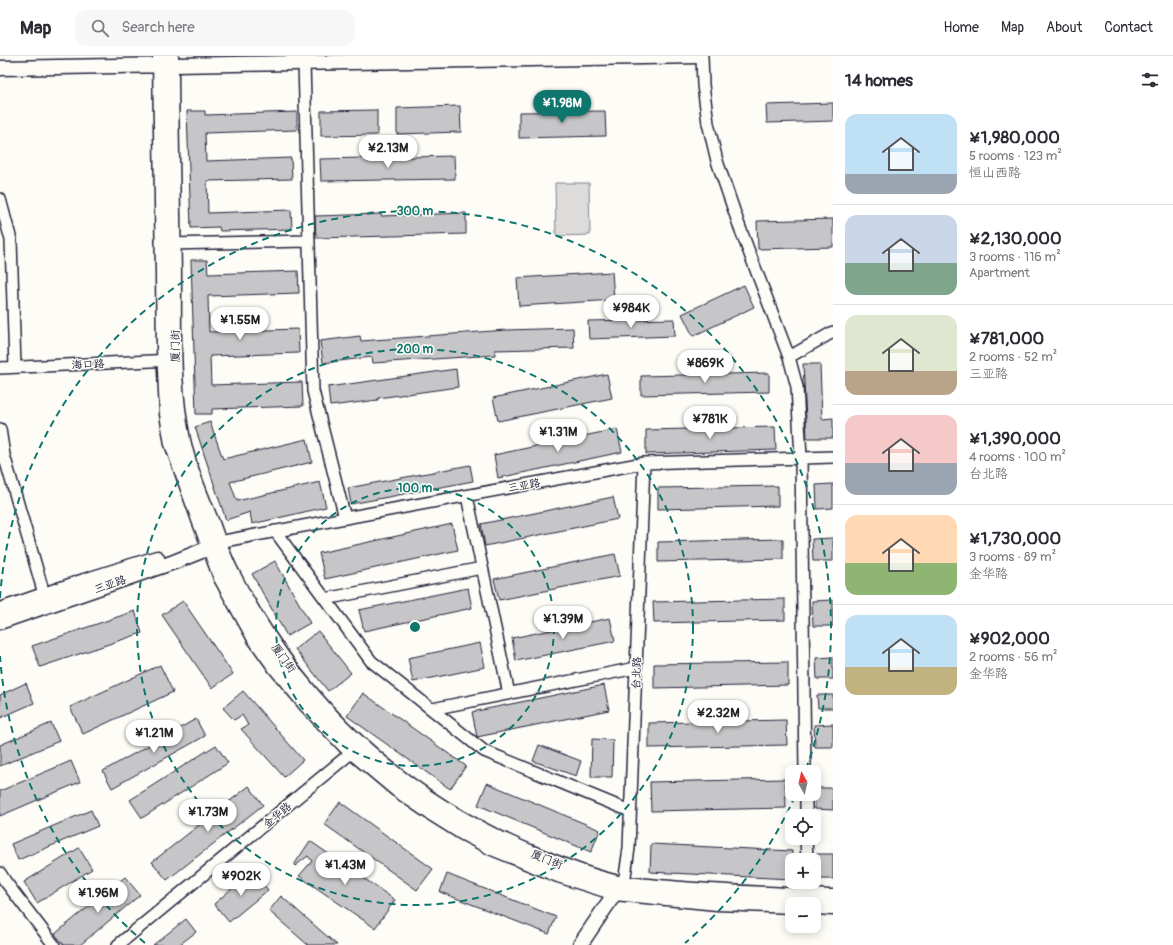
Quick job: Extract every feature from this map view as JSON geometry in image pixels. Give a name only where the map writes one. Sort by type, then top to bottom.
[{"type":"main road","points":[[0,68],[166,61],[304,63],[701,56]]},
{"type":"main road","name":"厦门街","points":[[166,61],[170,360],[183,442],[212,544],[231,573],[265,633],[284,661],[315,698],[352,738],[356,749],[469,824],[497,838],[562,865],[623,887],[710,902],[785,906]]},
{"type":"main road","name":"三亚路","points":[[0,610],[45,600],[212,544]]},
{"type":"main road","name":"三亚路","points":[[0,622],[45,600]]},
{"type":"main road","name":"厦门街","points":[[623,887],[833,897]]},
{"type":"main road","name":"台北路","points":[[580,945],[623,887]]},
{"type":"main road","name":"台北路","points":[[591,945],[623,887]]},
{"type":"main road","name":"厦门街","points":[[809,895],[833,908]]},
{"type":"street","points":[[701,56],[708,123],[717,162],[740,228],[789,357],[797,387],[800,457],[805,765]]},
{"type":"street","points":[[304,63],[313,391],[345,518]]},
{"type":"street","points":[[0,199],[12,240],[15,368]]},
{"type":"street","points":[[168,244],[308,241]]},
{"type":"street","points":[[789,357],[833,332]]},
{"type":"street","name":"海口路","points":[[0,368],[170,360]]},
{"type":"street","points":[[0,429],[4,455],[45,600]]},
{"type":"street","name":"三亚路","points":[[212,544],[644,463],[833,457]]},
{"type":"street","name":"台北路","points":[[623,887],[629,848],[644,463]]},
{"type":"street","points":[[467,496],[509,694]]},
{"type":"street","points":[[275,531],[371,661],[484,752],[630,812]]},
{"type":"street","points":[[325,599],[482,568]]},
{"type":"street","points":[[432,709],[636,668]]},
{"type":"street","name":"金华路","points":[[118,945],[356,749]]},
{"type":"street","points":[[0,873],[54,945]]},
{"type":"shaded area","points":[[555,183],[589,183],[590,235],[556,236]]},
{"type":"building","points":[[833,103],[833,121],[767,123],[766,105]]},
{"type":"building","points":[[460,106],[461,132],[397,134],[397,108]]},
{"type":"building","points":[[377,110],[377,135],[321,136],[321,111]]},
{"type":"building","points":[[187,111],[205,111],[205,115],[297,112],[297,130],[205,133],[206,161],[291,158],[292,179],[207,181],[208,213],[291,210],[292,229],[220,231],[219,227],[191,228]]},
{"type":"building","points":[[605,111],[606,136],[519,138],[519,112]]},
{"type":"building","points":[[454,156],[455,179],[321,181],[320,159]]},
{"type":"building","points":[[466,213],[466,234],[316,238],[315,216],[381,214],[381,216]]},
{"type":"building","points":[[833,219],[833,247],[758,249],[757,221]]},
{"type":"building","points":[[191,260],[207,260],[208,274],[298,271],[299,293],[208,296],[209,332],[298,329],[299,353],[210,356],[211,385],[302,382],[303,406],[212,409],[212,414],[196,414]]},
{"type":"building","points":[[612,272],[614,300],[519,306],[517,278]]},
{"type":"building","points":[[744,285],[754,307],[693,336],[682,314]]},
{"type":"building","points":[[674,319],[675,336],[589,339],[588,321]]},
{"type":"building","points":[[573,328],[574,348],[495,350],[495,355],[373,363],[372,357],[323,363],[320,341],[360,336],[361,341],[506,330]]},
{"type":"building","points":[[803,364],[820,364],[822,419],[833,418],[833,438],[807,438]]},
{"type":"building","points":[[456,369],[458,387],[330,406],[328,387]]},
{"type":"building","points":[[769,373],[769,392],[641,395],[641,376]]},
{"type":"building","points":[[607,374],[612,398],[498,421],[493,398]]},
{"type":"building","points":[[210,422],[223,459],[307,439],[312,462],[230,482],[237,501],[320,482],[326,507],[252,524],[250,512],[226,520],[195,427]]},
{"type":"building","points":[[775,427],[776,450],[646,454],[646,430]]},
{"type":"building","points":[[617,429],[622,452],[498,478],[494,455]]},
{"type":"building","points":[[470,465],[473,481],[351,504],[348,488]]},
{"type":"building","points":[[833,484],[833,508],[817,509],[816,485]]},
{"type":"building","points":[[778,486],[778,506],[658,509],[658,488]]},
{"type":"building","points":[[613,497],[618,519],[485,546],[481,524]]},
{"type":"building","points":[[452,524],[458,550],[325,579],[319,553]]},
{"type":"building","points":[[833,538],[833,561],[813,561],[812,539]]},
{"type":"building","points":[[783,539],[783,559],[658,562],[658,542]]},
{"type":"building","points":[[615,554],[620,576],[499,600],[494,579]]},
{"type":"building","points":[[275,561],[310,623],[287,636],[252,574]]},
{"type":"building","points":[[468,588],[472,608],[364,631],[359,610]]},
{"type":"building","points":[[785,599],[785,620],[654,623],[653,602]]},
{"type":"building","points":[[833,600],[833,626],[813,626],[812,601]]},
{"type":"building","points":[[183,601],[233,674],[212,688],[162,615]]},
{"type":"building","points":[[135,611],[142,633],[40,667],[32,646]]},
{"type":"building","points":[[610,618],[615,641],[516,661],[512,638]]},
{"type":"building","points":[[318,631],[351,673],[328,691],[295,649]]},
{"type":"building","points":[[480,643],[485,667],[413,682],[408,658]]},
{"type":"building","points":[[833,657],[833,679],[817,679],[816,658]]},
{"type":"building","points":[[788,662],[788,685],[654,688],[654,664]]},
{"type":"building","points":[[160,665],[173,692],[83,734],[70,707]]},
{"type":"building","points":[[26,683],[34,703],[0,718],[0,695]]},
{"type":"building","points":[[604,685],[609,710],[477,737],[472,712]]},
{"type":"building","points":[[243,691],[303,760],[284,777],[241,729],[248,725],[242,715],[234,720],[223,708]]},
{"type":"building","points":[[363,693],[466,766],[450,789],[347,716]]},
{"type":"building","points":[[817,695],[833,695],[833,708],[818,708]]},
{"type":"building","points":[[196,719],[205,736],[112,788],[103,771]]},
{"type":"building","points":[[786,720],[787,745],[649,748],[649,723]]},
{"type":"building","points":[[51,723],[59,741],[0,766],[0,745]]},
{"type":"building","points":[[833,724],[833,747],[815,747],[814,725]]},
{"type":"building","points":[[592,739],[613,740],[612,777],[591,777]]},
{"type":"building","points":[[216,745],[228,763],[142,818],[130,800]]},
{"type":"building","points":[[539,745],[581,761],[576,776],[533,761]]},
{"type":"building","points":[[71,761],[80,782],[0,816],[0,791]]},
{"type":"building","points":[[785,779],[786,808],[651,811],[650,782]]},
{"type":"building","points":[[487,783],[600,830],[591,852],[478,805]]},
{"type":"building","points":[[249,786],[263,805],[167,880],[152,862]]},
{"type":"building","points":[[821,788],[833,788],[833,810],[815,809],[815,801],[821,801]]},
{"type":"building","points":[[340,802],[433,869],[417,890],[324,824]]},
{"type":"building","points":[[91,810],[98,826],[18,860],[11,844]]},
{"type":"building","points":[[310,841],[395,900],[375,928],[299,876],[312,861],[308,856],[295,866],[294,865]]},
{"type":"building","points":[[651,844],[792,851],[792,853],[785,853],[785,879],[650,872]]},
{"type":"building","points":[[79,848],[92,869],[37,903],[24,882]]},
{"type":"building","points":[[821,854],[833,854],[833,879],[821,879]]},
{"type":"building","points":[[252,871],[268,890],[229,922],[214,904]]},
{"type":"building","points":[[447,874],[556,917],[549,934],[440,892]]},
{"type":"building","points":[[125,877],[140,895],[80,945],[64,945],[55,934]]},
{"type":"building","points":[[281,896],[337,945],[308,945],[269,911]]},
{"type":"building","points":[[186,919],[196,932],[179,945],[153,945]]}]
